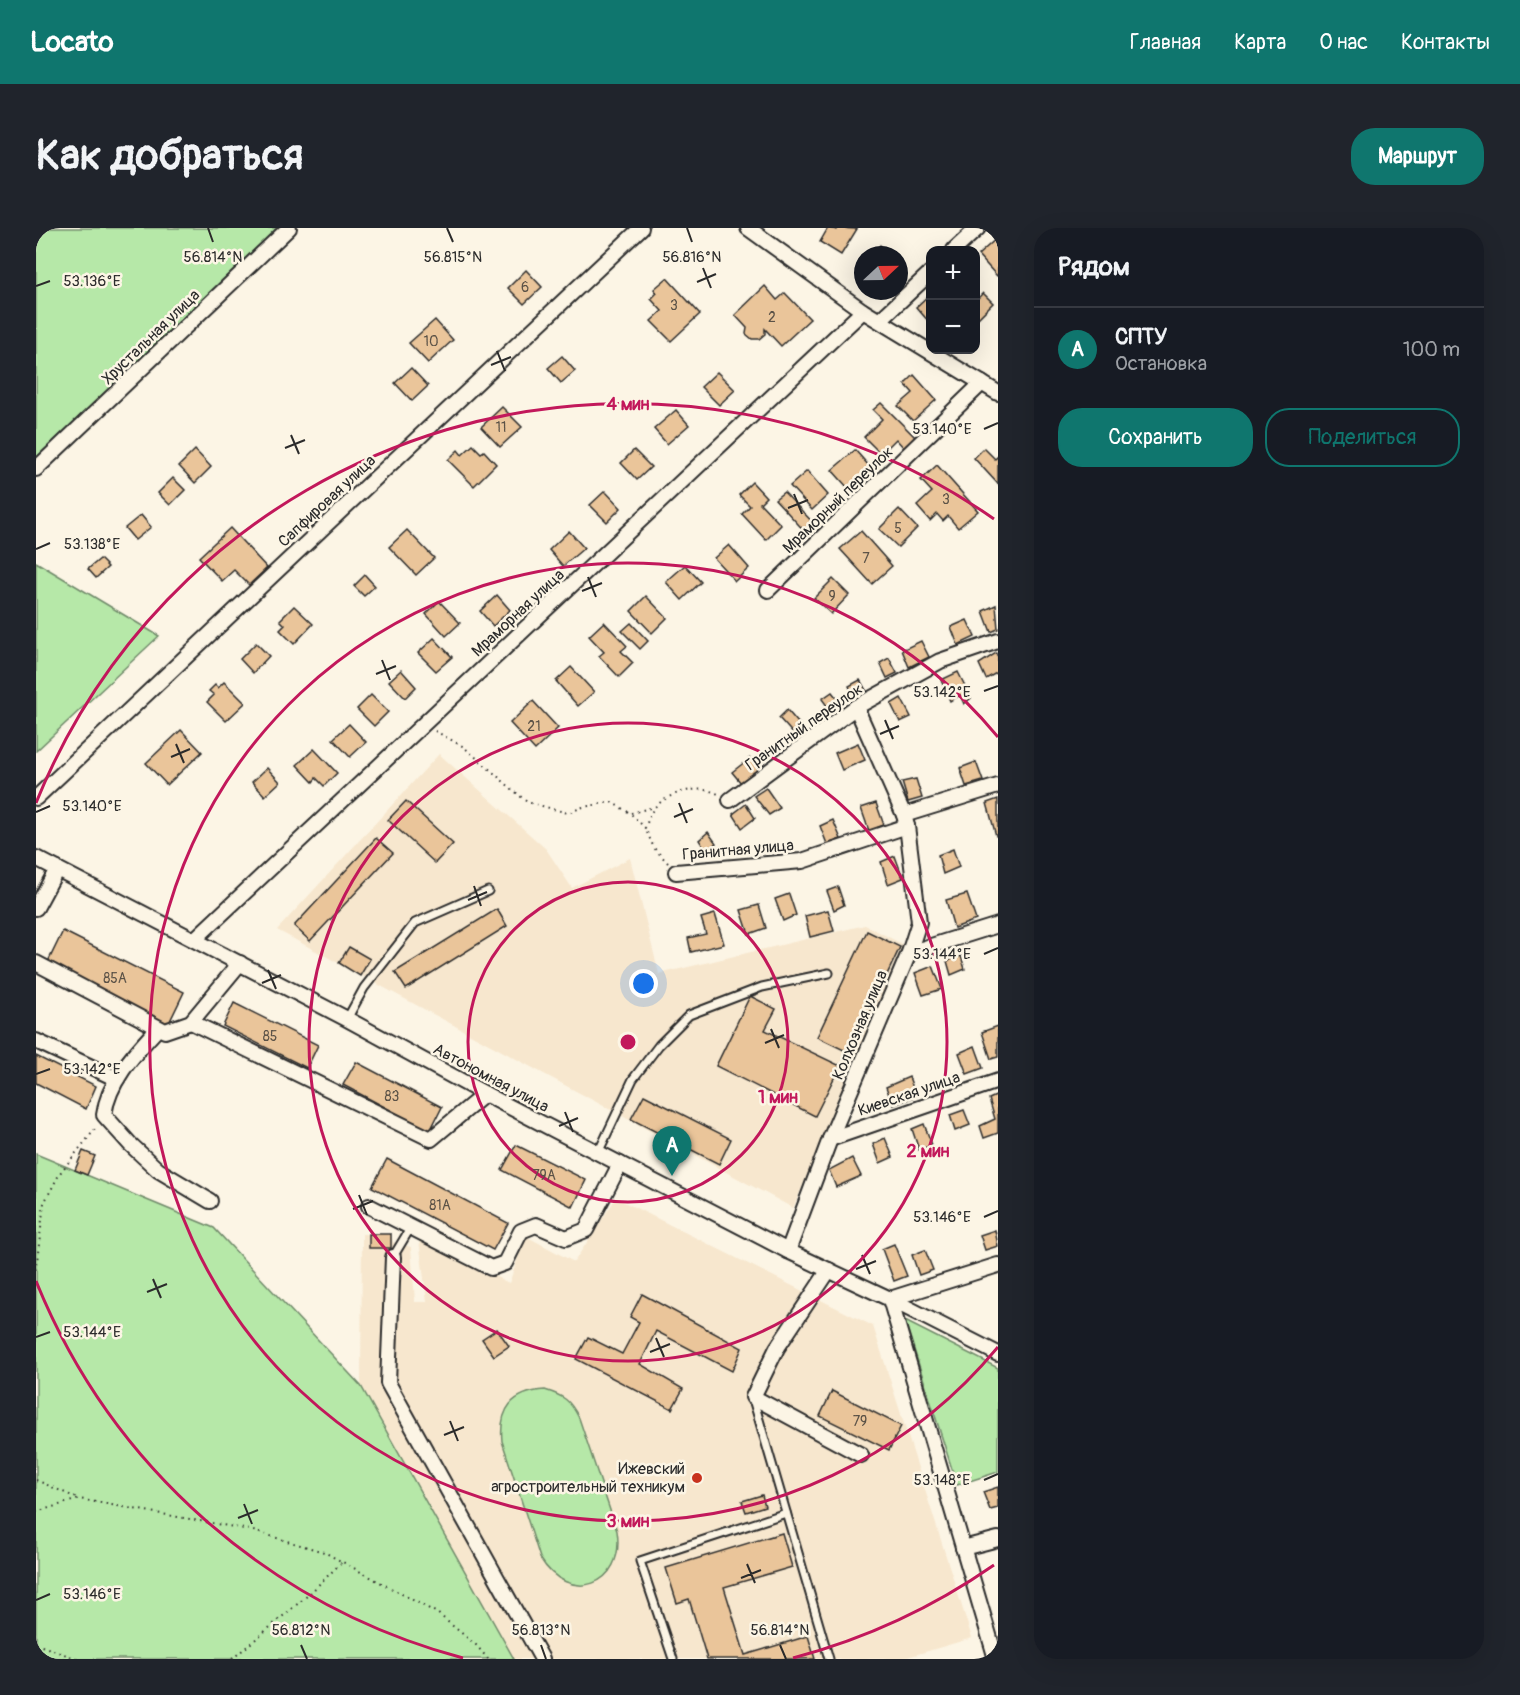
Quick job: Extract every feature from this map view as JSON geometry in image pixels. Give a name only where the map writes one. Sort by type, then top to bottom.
[{"type":"street","name":"Хрустальная улица","points":[[36,469],[289,228]]},
{"type":"street","name":"Сапфировая улица","points":[[36,798],[641,228]]},
{"type":"street","points":[[748,228],[863,311],[998,393]]},
{"type":"street","points":[[958,246],[978,228]]},
{"type":"street","points":[[880,320],[926,277]]},
{"type":"street","name":"Мраморная улица","points":[[195,939],[863,311]]},
{"type":"street","name":"Мраморный переулок","points":[[768,590],[982,384]]},
{"type":"street","name":"Гранитный переулок","points":[[730,800],[856,707],[940,661],[998,641]]},
{"type":"street","name":"Колхозная улица","points":[[788,1251],[830,1139],[909,953],[919,922],[905,820],[856,707]]},
{"type":"street","name":"Гранитная улица","points":[[676,872],[802,861],[998,786]]},
{"type":"street","name":"Автономная улица","points":[[36,858],[195,939],[788,1251],[890,1299],[998,1354]]},
{"type":"street","points":[[36,908],[57,869]]},
{"type":"street","points":[[909,953],[998,925]]},
{"type":"street","points":[[36,963],[165,1031],[191,1022],[240,963]]},
{"type":"street","points":[[191,1022],[431,1139],[486,1094]]},
{"type":"street","points":[[159,1028],[117,1079],[105,1105],[104,1115],[158,1170],[210,1201]]},
{"type":"street","points":[[36,1041],[117,1079]]},
{"type":"street","name":"Киевская улица","points":[[830,1139],[998,1081]]},
{"type":"street","points":[[369,1206],[491,1268],[505,1263],[521,1231],[536,1225],[566,1238],[586,1230],[620,1164]]},
{"type":"street","points":[[393,1257],[388,1383],[542,1659]]},
{"type":"street","points":[[996,1656],[890,1299],[998,1265]]},
{"type":"street","points":[[829,1270],[777,1348],[753,1397],[861,1455]]},
{"type":"street","points":[[963,1548],[998,1539]]},
{"type":"lane","points":[[347,1019],[364,988],[415,923],[488,891]]},
{"type":"lane","points":[[598,1153],[633,1079],[659,1045],[688,1015],[762,987],[830,974]]},
{"type":"lane","points":[[393,1257],[411,1227]]},
{"type":"lane","points":[[753,1397],[829,1659]]},
{"type":"lane","points":[[673,1659],[640,1561],[786,1513]]},
{"type":"path","points":[[424,723],[464,747],[527,802],[568,813],[583,807],[611,802],[630,813],[645,828],[654,848],[676,872]]},
{"type":"path","points":[[630,813],[654,807],[684,790],[710,789],[730,800]]},
{"type":"path","points":[[645,828],[654,807]]},
{"type":"path","points":[[36,1270],[44,1203],[60,1173],[89,1139],[104,1115]]},
{"type":"path","points":[[36,1479],[79,1499],[250,1530],[324,1552],[437,1613],[476,1645],[488,1659]]},
{"type":"path","points":[[36,1512],[79,1499]]},
{"type":"path","points":[[232,1659],[307,1596],[342,1562]]},
{"type":"path","points":[[36,1644],[78,1659]]},
{"type":"shaded area","points":[[439,754],[546,849],[572,888],[630,858],[659,974],[865,925],[908,947],[793,1208],[277,930]]},
{"type":"shaded area","name":"Ижевский агростроительный техникум","points":[[616,1198],[873,1326],[972,1638],[901,1659],[514,1659],[361,1386],[362,1234],[391,1234],[393,1242],[411,1247],[415,1302],[427,1302],[419,1240],[509,1283],[526,1236],[574,1262]]},
{"type":"green space","points":[[36,228],[277,228],[36,458]]},
{"type":"green space","points":[[36,562],[159,636],[36,751]]},
{"type":"green space","points":[[36,1154],[214,1228],[361,1386],[514,1659],[36,1659]]},
{"type":"green space","points":[[905,1321],[998,1368],[998,1472],[957,1485]]},
{"type":"green space","points":[[545,1390],[566,1399],[579,1418],[617,1531],[617,1550],[613,1565],[604,1576],[593,1583],[579,1585],[566,1582],[552,1573],[540,1558],[502,1441],[503,1420],[510,1404],[524,1394]]},
{"type":"building","points":[[828,228],[857,229],[841,255],[820,242]]},
{"type":"building","points":[[998,237],[998,276],[980,257],[980,253]]},
{"type":"building","points":[[526,270],[542,287],[524,304],[508,288]]},
{"type":"building","points":[[667,278],[700,314],[671,341],[651,321],[662,311],[651,299],[657,293],[654,289]]},
{"type":"building","points":[[765,286],[777,300],[785,293],[810,319],[781,346],[765,329],[765,334],[759,339],[752,339],[746,334],[747,328],[735,315]]},
{"type":"building","points":[[983,293],[993,303],[980,316],[980,300]]},
{"type":"building","points":[[926,298],[926,318],[916,307]]},
{"type":"building","points":[[435,320],[453,340],[428,363],[409,343]]},
{"type":"building","points":[[562,356],[575,371],[561,383],[548,368]]},
{"type":"building","points":[[411,368],[428,386],[412,401],[395,383]]},
{"type":"building","points":[[717,372],[735,390],[719,405],[701,387]]},
{"type":"building","points":[[914,375],[936,400],[913,421],[898,406],[913,393],[905,384]]},
{"type":"building","points":[[881,403],[915,437],[904,448],[896,439],[881,454],[864,437],[882,419],[873,410]]},
{"type":"building","points":[[502,407],[522,427],[500,447],[481,427]]},
{"type":"building","points":[[676,410],[689,425],[667,444],[654,429]]},
{"type":"building","points":[[473,445],[481,453],[484,451],[496,464],[474,486],[448,460],[458,450],[462,455]]},
{"type":"building","points":[[984,448],[995,459],[998,456],[998,484],[974,458]]},
{"type":"building","points":[[195,450],[211,467],[195,483],[179,466]]},
{"type":"building","points":[[634,450],[651,467],[637,480],[621,463]]},
{"type":"building","points":[[855,450],[870,467],[848,488],[832,470]]},
{"type":"building","points":[[937,465],[978,511],[958,528],[948,516],[943,521],[937,514],[930,521],[917,506],[932,492],[921,480]]},
{"type":"building","points":[[807,471],[828,495],[812,510],[790,486]]},
{"type":"building","points":[[173,478],[185,490],[170,505],[158,493]]},
{"type":"building","points":[[752,482],[766,497],[760,503],[781,525],[766,540],[742,514],[750,506],[739,495]]},
{"type":"building","points":[[605,491],[621,508],[607,522],[590,505]]},
{"type":"building","points":[[784,492],[818,528],[809,536],[775,499]]},
{"type":"building","points":[[899,509],[917,528],[898,547],[879,529]]},
{"type":"building","points":[[141,515],[151,527],[135,540],[125,528]]},
{"type":"building","points":[[230,528],[267,568],[249,585],[234,570],[222,581],[199,557]]},
{"type":"building","points":[[407,530],[434,558],[416,575],[389,547]]},
{"type":"building","points":[[569,531],[584,548],[563,566],[549,550]]},
{"type":"building","points":[[861,531],[892,566],[872,584],[840,549]]},
{"type":"building","points":[[729,545],[749,568],[735,581],[714,558]]},
{"type":"building","points":[[100,559],[108,567],[96,578],[88,569]]},
{"type":"building","points":[[685,565],[701,582],[682,600],[666,582]]},
{"type":"building","points":[[365,575],[375,586],[364,596],[354,586]]},
{"type":"building","points":[[833,579],[849,595],[831,614],[814,598]]},
{"type":"building","points":[[497,595],[510,610],[493,626],[480,611]]},
{"type":"building","points":[[646,596],[667,618],[652,633],[631,611]]},
{"type":"building","points":[[439,601],[460,623],[446,636],[426,614]]},
{"type":"building","points":[[996,605],[998,629],[991,632],[983,611]]},
{"type":"building","points":[[294,606],[313,624],[294,644],[280,630],[285,625],[280,620]]},
{"type":"building","points":[[967,620],[975,637],[958,645],[951,627]]},
{"type":"building","points":[[604,622],[627,646],[621,651],[633,663],[619,677],[599,656],[604,652],[589,636]]},
{"type":"building","points":[[631,623],[648,641],[640,649],[622,631]]},
{"type":"building","points":[[434,638],[452,657],[436,671],[418,653]]},
{"type":"building","points":[[921,641],[929,657],[909,667],[902,650]]},
{"type":"building","points":[[256,643],[269,656],[253,673],[240,659]]},
{"type":"building","points":[[996,653],[998,672],[986,679],[979,664]]},
{"type":"building","points":[[889,658],[897,673],[887,678],[880,663]]},
{"type":"building","points":[[571,667],[594,692],[578,706],[556,681]]},
{"type":"building","points":[[401,670],[416,687],[405,698],[389,681]]},
{"type":"building","points":[[958,672],[971,698],[964,704],[960,695],[950,701],[941,680]]},
{"type":"building","points":[[860,680],[867,692],[855,698],[849,686]]},
{"type":"building","points":[[224,682],[245,703],[226,721],[207,702],[214,695],[209,691],[215,685],[218,688]]},
{"type":"building","points":[[832,692],[843,706],[833,714],[822,699]]},
{"type":"building","points":[[371,695],[388,712],[374,726],[357,709]]},
{"type":"building","points":[[901,698],[911,717],[900,722],[891,704]]},
{"type":"building","points":[[533,701],[558,728],[535,750],[510,723]]},
{"type":"building","points":[[787,710],[805,731],[797,738],[779,718]]},
{"type":"building","points":[[349,724],[366,742],[350,757],[333,739]]},
{"type":"building","points":[[181,730],[202,752],[167,785],[146,763]]},
{"type":"building","points":[[858,743],[865,760],[842,770],[835,753]]},
{"type":"building","points":[[314,749],[337,773],[324,786],[316,778],[313,782],[297,765]]},
{"type":"building","points":[[750,758],[759,769],[741,783],[732,772]]},
{"type":"building","points":[[976,762],[983,781],[966,786],[960,768]]},
{"type":"building","points":[[267,768],[280,782],[265,796],[252,782]]},
{"type":"building","points":[[916,779],[922,798],[908,802],[902,782]]},
{"type":"building","points":[[766,788],[780,808],[769,815],[754,796]]},
{"type":"building","points":[[998,799],[998,835],[996,836],[987,803]]},
{"type":"building","points":[[406,801],[453,844],[435,863],[388,820]]},
{"type":"building","points":[[876,803],[884,825],[869,831],[861,808]]},
{"type":"building","points":[[746,804],[755,818],[742,828],[733,814]]},
{"type":"building","points":[[833,820],[841,839],[827,844],[820,826]]},
{"type":"building","points":[[708,832],[716,843],[706,851],[699,840]]},
{"type":"building","points":[[376,838],[393,853],[310,941],[294,926]]},
{"type":"building","points":[[953,849],[959,867],[943,874],[938,855]]},
{"type":"building","points":[[895,856],[903,878],[888,884],[881,862]]},
{"type":"building","points":[[838,887],[844,905],[834,910],[827,891]]},
{"type":"building","points":[[789,894],[796,915],[783,921],[775,899]]},
{"type":"building","points":[[967,894],[976,920],[954,928],[946,900]]},
{"type":"building","points":[[759,905],[766,928],[749,934],[741,910]]},
{"type":"building","points":[[497,909],[507,926],[406,989],[395,972]]},
{"type":"building","points":[[828,910],[834,931],[810,937],[805,916]]},
{"type":"building","points":[[715,914],[724,944],[691,952],[688,938],[706,934],[701,918]]},
{"type":"building","points":[[63,931],[184,992],[168,1025],[47,964]]},
{"type":"building","points":[[867,931],[900,947],[850,1053],[817,1037]]},
{"type":"building","points":[[349,947],[370,959],[360,976],[339,963]]},
{"type":"building","points":[[961,956],[965,969],[951,975],[947,961]]},
{"type":"building","points":[[933,966],[942,989],[923,995],[915,973]]},
{"type":"building","points":[[750,996],[776,1009],[765,1030],[838,1065],[841,1064],[815,1116],[716,1066]]},
{"type":"building","points":[[234,1003],[318,1045],[307,1068],[223,1026]]},
{"type":"building","points":[[998,1026],[998,1057],[991,1059],[982,1032]]},
{"type":"building","points":[[975,1046],[983,1068],[967,1074],[959,1053]]},
{"type":"building","points":[[36,1056],[96,1086],[86,1109],[36,1083]]},
{"type":"building","points":[[356,1062],[442,1107],[430,1131],[343,1085]]},
{"type":"building","points":[[909,1077],[916,1096],[893,1105],[886,1087]]},
{"type":"building","points":[[644,1095],[731,1139],[719,1164],[631,1119]]},
{"type":"building","points":[[998,1095],[998,1133],[984,1138],[980,1126],[995,1119],[989,1099]]},
{"type":"building","points":[[964,1110],[970,1125],[955,1131],[950,1115]]},
{"type":"building","points":[[924,1124],[932,1145],[919,1150],[912,1129]]},
{"type":"building","points":[[885,1138],[893,1157],[880,1163],[873,1144]]},
{"type":"building","points":[[516,1145],[586,1180],[573,1207],[502,1170]]},
{"type":"building","points":[[83,1151],[95,1156],[87,1175],[75,1170]]},
{"type":"building","points":[[852,1158],[861,1176],[836,1187],[829,1170]]},
{"type":"building","points":[[387,1159],[508,1223],[493,1250],[372,1187]]},
{"type":"building","points":[[995,1230],[998,1246],[985,1250],[980,1235]]},
{"type":"building","points":[[369,1234],[391,1234],[391,1248],[369,1248]]},
{"type":"building","points":[[894,1244],[907,1276],[894,1281],[882,1249]]},
{"type":"building","points":[[925,1250],[933,1270],[919,1275],[912,1255]]},
{"type":"building","points":[[642,1294],[742,1348],[732,1371],[656,1331],[640,1364],[683,1389],[672,1409],[576,1359],[588,1337],[622,1354],[639,1322],[630,1317]]},
{"type":"building","points":[[497,1329],[509,1346],[494,1356],[482,1339]]},
{"type":"building","points":[[832,1391],[901,1426],[889,1450],[820,1416]]},
{"type":"building","points":[[998,1487],[998,1508],[990,1510],[983,1492]]},
{"type":"building","points":[[762,1495],[765,1506],[746,1512],[742,1501]]},
{"type":"building","points":[[782,1533],[792,1567],[724,1587],[745,1655],[808,1636],[815,1659],[707,1659],[689,1599],[677,1603],[666,1568]]},
{"type":"place","name":"СПТУ","points":[[672,1176]]},
{"type":"place","name":"Ижевский агростроительный техникум","points":[[697,1478]]}]
